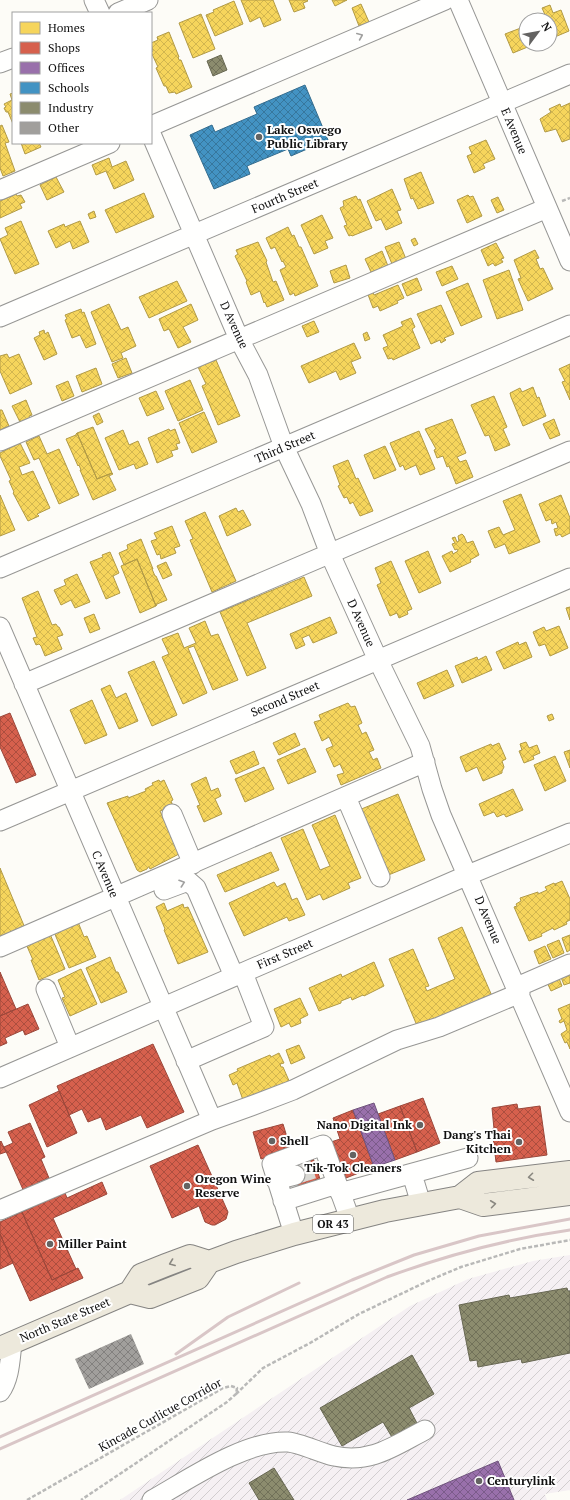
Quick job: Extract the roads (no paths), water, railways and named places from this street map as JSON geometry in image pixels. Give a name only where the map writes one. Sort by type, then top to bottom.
[{"type":"main road","name":"North State Street","points":[[6,1346],[130,1292],[141,1275],[190,1256],[209,1262],[294,1234],[350,1219],[460,1197],[478,1184],[570,1172]]},
{"type":"main road","name":"North State Street","points":[[460,1197],[483,1205],[570,1194]]},
{"type":"street","points":[[94,0],[100,12]]},
{"type":"street","points":[[120,12],[148,0]]},
{"type":"street","points":[[152,126],[445,0]]},
{"type":"street","name":"E Avenue","points":[[458,0],[570,261]]},
{"type":"street","points":[[0,63],[12,58]]},
{"type":"street","name":"Fourth Street","points":[[0,317],[570,74]]},
{"type":"street","name":"D Avenue","points":[[152,136],[239,339],[258,374],[284,447],[311,504],[330,554],[378,660],[412,727],[420,746],[441,815],[570,1112]]},
{"type":"street","points":[[0,190],[108,144]]},
{"type":"street","points":[[0,441],[547,208]]},
{"type":"street","name":"Third Street","points":[[0,568],[570,325]]},
{"type":"street","points":[[24,684],[570,451]]},
{"type":"street","name":"Second Street","points":[[0,821],[570,578]]},
{"type":"street","name":"C Avenue","points":[[0,627],[212,1120]]},
{"type":"street","points":[[118,903],[193,864],[425,762]]},
{"type":"street","points":[[346,797],[380,877]]},
{"type":"street","points":[[172,814],[193,864]]},
{"type":"street","name":"First Street","points":[[0,1078],[468,875],[570,834]]},
{"type":"street","points":[[0,947],[118,903],[188,880],[196,888],[264,1027],[186,1061]]},
{"type":"street","points":[[0,1210],[212,1120],[293,1090],[397,1040],[439,1028],[570,964]]},
{"type":"street","points":[[46,990],[70,1047]]},
{"type":"street","points":[[294,1234],[272,1164],[323,1145],[323,1166],[338,1189],[350,1219]]},
{"type":"street","points":[[283,1201],[412,1174],[468,1158]]},
{"type":"street","points":[[412,1174],[421,1204]]},
{"type":"street","points":[[276,1180],[295,1175]]},
{"type":"street","points":[[0,1392],[8,1376],[6,1346]]},
{"type":"street","points":[[152,1500],[225,1459],[259,1445],[288,1442],[335,1456],[359,1458],[378,1455],[425,1430]]},
{"type":"tunnel","points":[[295,1175],[317,1168]]},
{"type":"railway","points":[[0,1437],[352,1280],[414,1255],[479,1236],[570,1219]]},
{"type":"railway","points":[[0,1449],[387,1277],[455,1255],[500,1243],[570,1230]]},
{"type":"railway","points":[[176,1354],[228,1317],[299,1283]]},
{"type":"place","name":"Lake Oswego Public Library","points":[[259,137]]},
{"type":"place","name":"Nano Digital Ink","points":[[420,1125]]},
{"type":"place","name":"Shell","points":[[272,1141]]},
{"type":"place","name":"Dang's Thai Kitchen","points":[[519,1142]]},
{"type":"place","name":"Tik-Tok Cleaners","points":[[353,1155]]},
{"type":"place","name":"Oregon Wine Reserve","points":[[187,1186]]},
{"type":"place","name":"Miller Paint","points":[[50,1244]]},
{"type":"place","name":"Centurylink","points":[[479,1481]]}]
